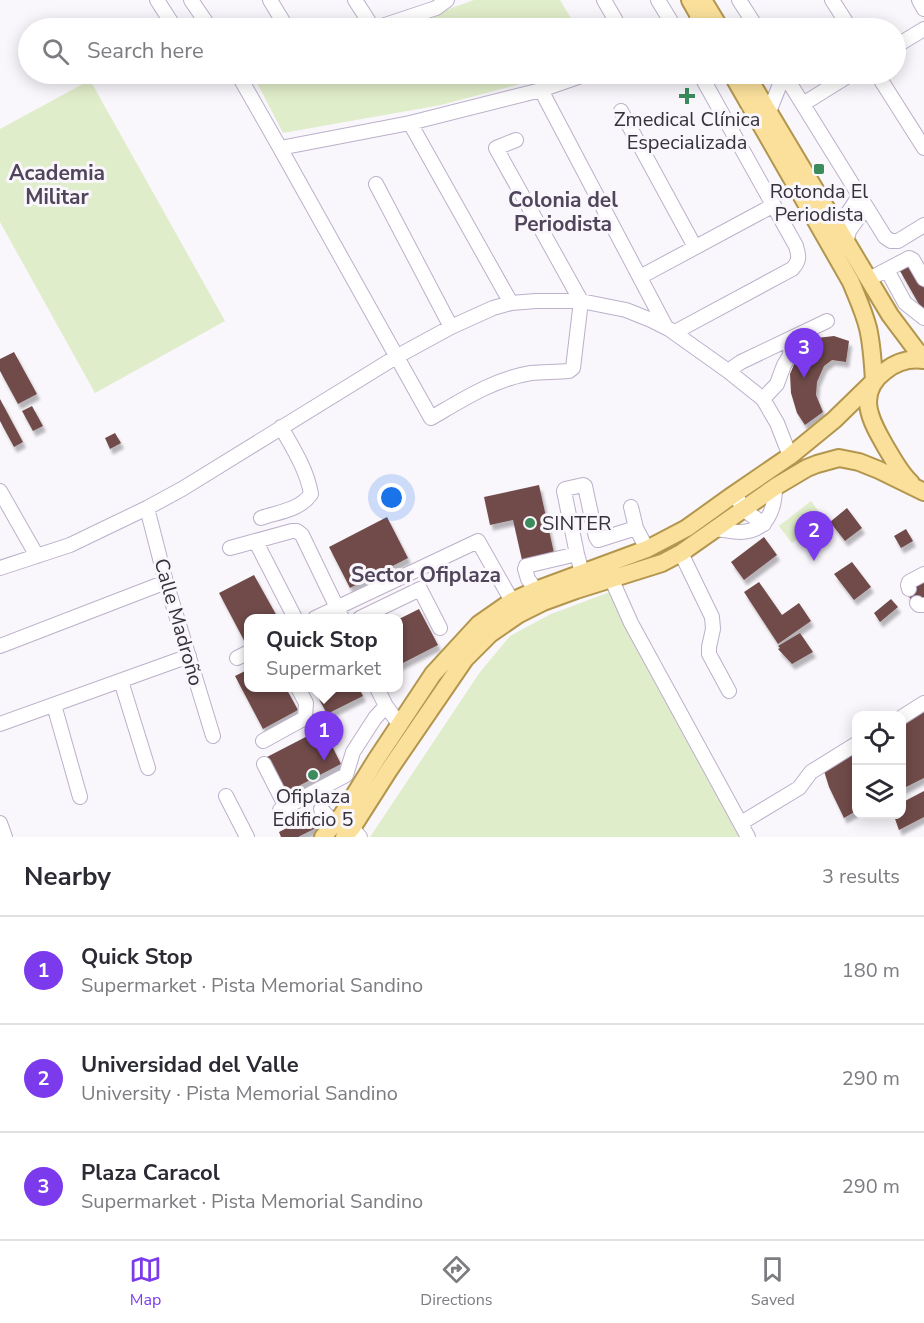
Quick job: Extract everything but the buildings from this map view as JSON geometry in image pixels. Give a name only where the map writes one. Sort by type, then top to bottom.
[{"type":"main road","points":[[690,0],[700,18]]},
{"type":"main road","points":[[703,0],[714,18]]},
{"type":"main road","points":[[738,84],[851,282],[868,327],[872,350],[874,381],[870,386],[868,402],[871,420],[902,474],[910,483],[924,492]]},
{"type":"main road","points":[[752,84],[890,315],[924,358]]},
{"type":"main road","points":[[323,837],[348,831],[465,659],[490,634],[540,596],[582,573],[647,549],[687,528],[790,456],[834,420],[883,372],[897,364],[924,358]]},
{"type":"main road","points":[[348,831],[342,815],[433,674],[479,624],[512,601],[540,596],[662,563],[681,553],[775,487],[807,468],[839,458],[870,465],[924,492]]},
{"type":"main road","points":[[400,725],[414,722],[429,702],[440,695]]},
{"type":"main road","points":[[389,770],[390,760],[404,738],[400,725]]},
{"type":"street","points":[[157,0],[169,18]]},
{"type":"street","points":[[191,0],[203,18]]},
{"type":"street","points":[[270,0],[281,18]]},
{"type":"street","points":[[355,0],[367,18]]},
{"type":"street","points":[[604,0],[614,18]]},
{"type":"street","points":[[658,0],[669,18]]},
{"type":"street","points":[[739,0],[751,18]]},
{"type":"street","points":[[832,0],[844,18]]},
{"type":"street","points":[[919,0],[924,9]]},
{"type":"street","points":[[400,18],[438,3]]},
{"type":"street","points":[[906,40],[924,29]]},
{"type":"street","points":[[246,84],[431,418],[486,387],[509,378],[532,373],[571,371],[574,366],[581,301],[496,148],[516,140]]},
{"type":"street","points":[[280,148],[410,123],[558,84]]},
{"type":"street","points":[[670,330],[792,268],[796,265],[799,255],[774,205],[706,84]]},
{"type":"street","points":[[769,112],[780,84]]},
{"type":"street","points":[[790,84],[885,237],[891,241],[898,241],[924,225]]},
{"type":"street","points":[[803,104],[835,84]]},
{"type":"street","points":[[884,84],[924,148]]},
{"type":"street","points":[[541,90],[640,277],[653,315],[763,399],[777,423],[790,456]]},
{"type":"street","points":[[621,111],[695,247]]},
{"type":"street","points":[[410,123],[511,303]]},
{"type":"street","points":[[376,184],[451,327]]},
{"type":"street","points":[[843,237],[842,222],[862,201]]},
{"type":"street","points":[[640,277],[774,205]]},
{"type":"street","points":[[869,279],[909,258],[913,260],[924,279]]},
{"type":"street","points":[[887,270],[905,303],[924,318]]},
{"type":"street","points":[[0,568],[70,545],[147,508],[182,489],[396,357],[485,311],[511,303],[581,301],[653,315]]},
{"type":"street","points":[[890,315],[905,303]]},
{"type":"street","points":[[728,371],[741,362],[827,321]]},
{"type":"street","points":[[763,399],[777,384],[790,355],[791,339]]},
{"type":"street","points":[[261,518],[294,507],[306,501],[311,494],[299,459],[281,427]]},
{"type":"street","points":[[582,573],[565,489],[585,486],[598,540],[636,528]]},
{"type":"street","points":[[716,529],[742,532],[764,524],[774,506],[775,487]]},
{"type":"street","points":[[0,492],[37,556]]},
{"type":"street","points":[[735,494],[744,510],[764,524]]},
{"type":"street","points":[[631,507],[636,528],[647,549]]},
{"type":"street","name":"Calle Madroño","points":[[147,508],[166,582],[213,736]]},
{"type":"street","points":[[230,548],[297,531],[302,535],[339,613],[478,541],[512,601]]},
{"type":"street","points":[[256,542],[293,614]]},
{"type":"street","points":[[681,553],[712,617],[713,629],[709,654],[729,691]]},
{"type":"street","points":[[540,596],[528,579],[526,566],[577,554]]},
{"type":"street","points":[[909,589],[909,582],[924,574]]},
{"type":"street","points":[[611,578],[631,623],[748,837]]},
{"type":"street","points":[[0,646],[166,582]]},
{"type":"street","points":[[368,614],[420,589],[440,628]]},
{"type":"street","points":[[0,724],[189,656]]},
{"type":"street","points":[[121,681],[148,768]]},
{"type":"street","points":[[263,741],[305,718],[306,703],[300,692]]},
{"type":"street","points":[[379,692],[400,725]]},
{"type":"street","points":[[906,714],[924,703]]},
{"type":"street","points":[[54,705],[80,797]]},
{"type":"street","points":[[264,764],[283,808],[346,775],[354,752],[375,718],[386,706]]},
{"type":"street","points":[[741,823],[798,788],[811,772],[852,746]]},
{"type":"street","points":[[226,796],[248,837]]},
{"type":"street","points":[[321,809],[348,831]]},
{"type":"street","points":[[0,823],[5,837]]},
{"type":"green space","points":[[474,0],[560,0],[571,18],[423,18]]},
{"type":"green space","points":[[83,84],[92,84],[225,321],[95,393],[0,222],[0,129]]},
{"type":"green space","points":[[258,84],[520,84],[441,105],[283,133]]},
{"type":"green space","points":[[811,501],[824,519],[792,543],[779,526]]},
{"type":"green space","points":[[610,592],[741,837],[370,837],[480,672],[510,636],[551,614]]},
{"type":"place","name":"Zmedical Clínica Especializada","points":[[687,96]]},
{"type":"place","name":"Rotonda El Periodista","points":[[819,169]]},
{"type":"place","name":"Plaza Caracol","points":[[804,378]]},
{"type":"place","name":"SINTER","points":[[530,523]]},
{"type":"place","name":"Universidad del Valle","points":[[814,561]]},
{"type":"place","name":"Quick Stop","points":[[324,761]]},
{"type":"place","name":"Ofiplaza Edificio 5","points":[[313,775]]},
{"type":"district","name":"Academia Militar","points":[[57,185]]},
{"type":"district","name":"Colonia del Periodista","points":[[563,212]]},
{"type":"district","name":"Sector Ofiplaza","points":[[426,575]]}]
